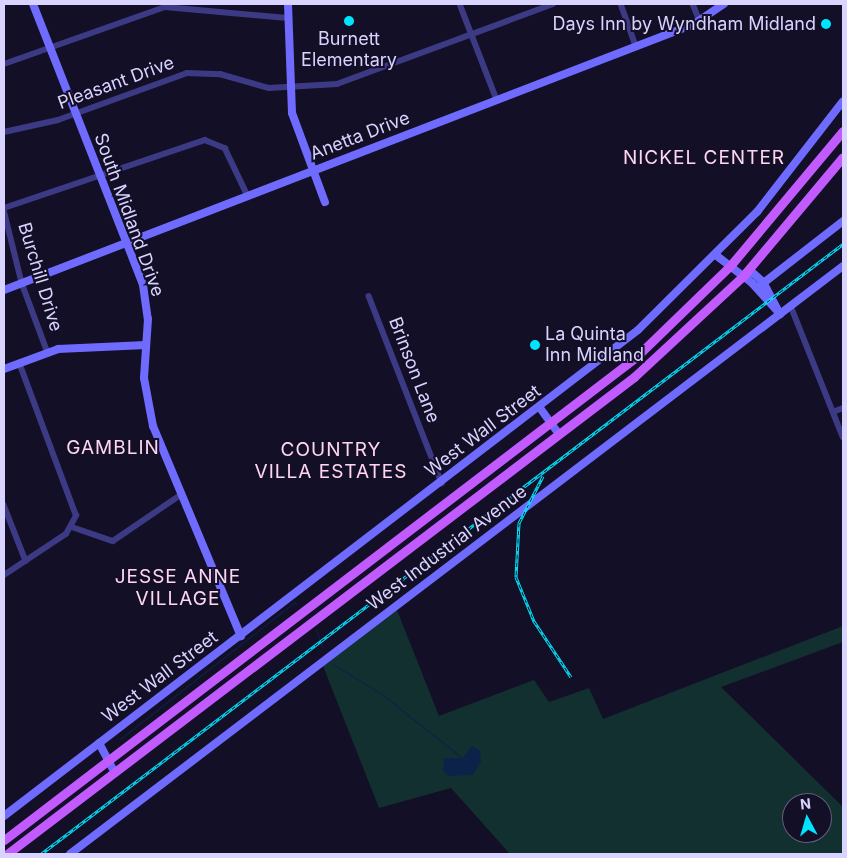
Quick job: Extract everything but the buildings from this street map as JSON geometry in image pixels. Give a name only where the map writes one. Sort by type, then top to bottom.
[{"type":"main road","name":"West Wall Street","points":[[4,840],[552,425],[641,352],[730,266],[843,131]]},
{"type":"main road","points":[[7,854],[559,434],[666,350],[743,276],[843,157]]},
{"type":"street","name":"South Midland Drive","points":[[33,4],[126,242],[146,300],[148,409],[241,636]]},
{"type":"street","points":[[288,4],[290,88],[294,120],[326,202]]},
{"type":"street","points":[[460,4],[497,100]]},
{"type":"street","name":"Pleasant Drive","points":[[4,132],[76,113],[187,73],[210,72],[261,87],[290,88],[350,81],[553,4]]},
{"type":"street","points":[[621,4],[636,46]]},
{"type":"street","points":[[693,4],[700,21]]},
{"type":"street","name":"Anetta Drive","points":[[4,290],[700,21],[724,4]]},
{"type":"street","points":[[4,64],[165,7],[288,18]]},
{"type":"street","name":"West Wall Street","points":[[4,816],[540,408],[638,330],[716,256],[786,179],[843,102]]},
{"type":"street","points":[[4,209],[101,178],[205,140],[226,148],[248,196]]},
{"type":"street","name":"Burchill Drive","points":[[4,209],[22,283],[48,353]]},
{"type":"street","points":[[756,288],[843,221]]},
{"type":"street","points":[[716,256],[743,276],[780,314]]},
{"type":"street","name":"West Industrial Avenue","points":[[70,854],[843,266]]},
{"type":"street","points":[[743,276],[753,273],[763,282],[780,314]]},
{"type":"street","name":"Brinson Lane","points":[[369,296],[442,483]]},
{"type":"street","points":[[791,306],[843,437]]},
{"type":"street","points":[[4,369],[48,353],[146,345]]},
{"type":"street","points":[[4,575],[72,527],[75,508],[20,363]]},
{"type":"street","points":[[540,408],[559,434]]},
{"type":"street","points":[[833,412],[843,408]]},
{"type":"street","points":[[72,527],[113,541],[182,494]]},
{"type":"street","points":[[4,504],[26,561]]},
{"type":"street","points":[[99,743],[115,773]]},
{"type":"green space","points":[[397,610],[439,716],[534,680],[549,702],[589,688],[603,719],[843,626],[843,642],[721,687],[829,793],[782,793],[782,843],[832,843],[832,796],[843,807],[843,854],[510,854],[451,788],[379,808],[323,666]]},
{"type":"water","points":[[472,746],[480,751],[481,761],[473,775],[448,776],[443,770],[444,758],[463,758]]},
{"type":"waterway","points":[[120,739],[295,602],[297,606]]},
{"type":"waterway","points":[[316,630],[323,648]]},
{"type":"waterway","points":[[333,664],[383,695],[461,757]]},
{"type":"railway","points":[[41,854],[843,244]]},
{"type":"railway","points":[[543,476],[519,523],[516,577],[534,621],[571,677]]},
{"type":"place","name":"Burnett Elementary","points":[[349,21]]},
{"type":"place","name":"Days Inn by Wyndham Midland","points":[[826,24]]},
{"type":"place","name":"La Quinta Inn Midland","points":[[535,345]]},
{"type":"district","name":"NICKEL CENTER","points":[[704,158]]},
{"type":"district","name":"GAMBLIN","points":[[113,448]]},
{"type":"district","name":"COUNTRY VILLA ESTATES","points":[[331,461]]},
{"type":"district","name":"JESSE ANNE VILLAGE","points":[[178,588]]}]
